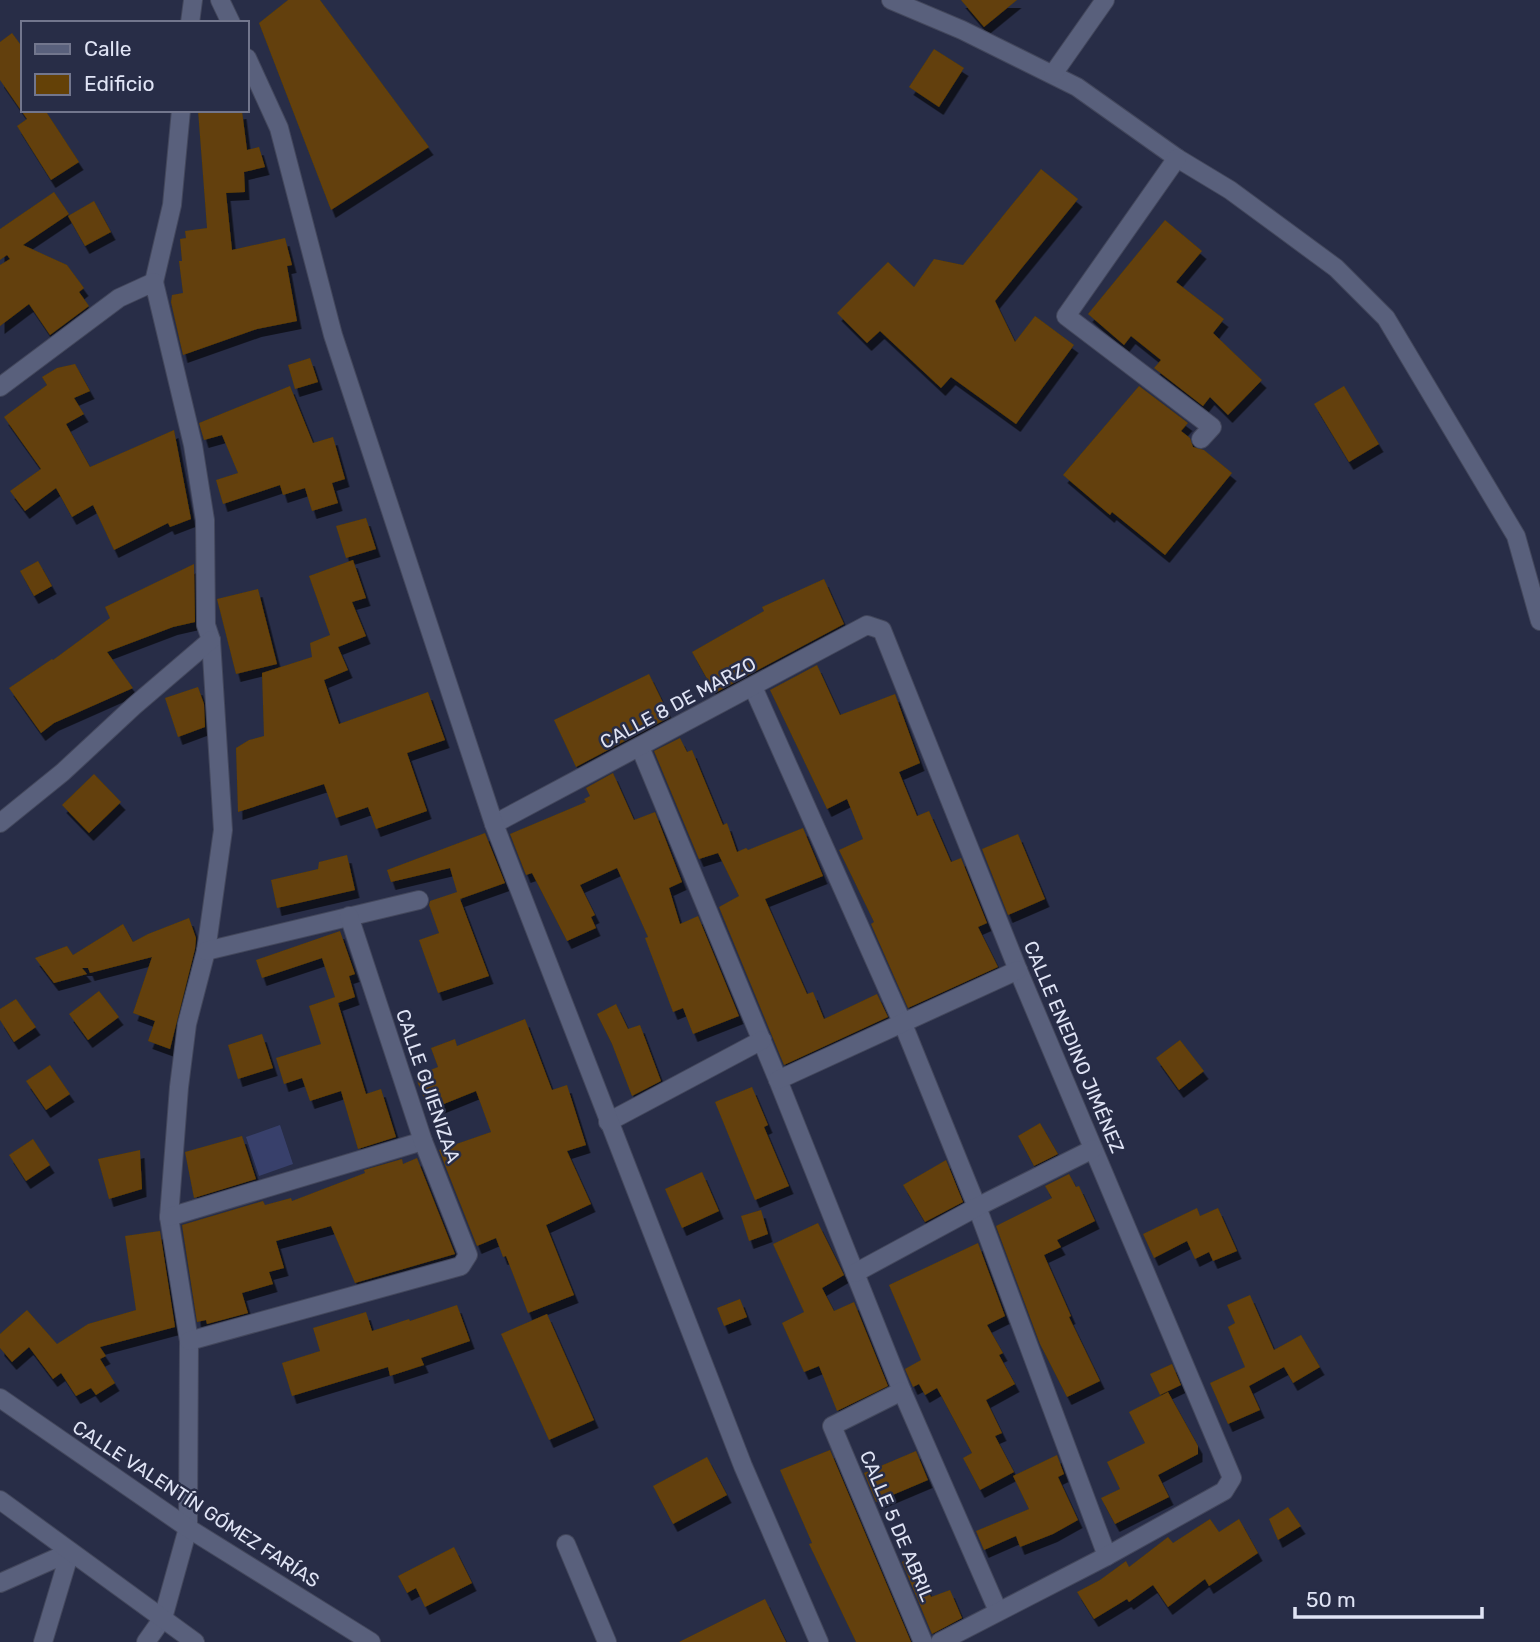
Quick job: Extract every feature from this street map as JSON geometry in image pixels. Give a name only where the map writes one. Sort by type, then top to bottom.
[{"type":"street","points":[[190,21],[193,0]]},
{"type":"street","points":[[220,0],[229,21]]},
{"type":"street","points":[[891,0],[962,30],[1077,87],[1177,158],[1230,190],[1336,268],[1385,318],[1516,536],[1540,621]]},
{"type":"street","points":[[1053,74],[1105,0]]},
{"type":"street","points":[[248,60],[279,128],[333,335],[494,824],[744,1466],[819,1642]]},
{"type":"street","points":[[146,1642],[163,1618],[188,1528],[190,1341],[169,1217],[179,1087],[187,1024],[206,951],[223,830],[211,640],[206,625],[205,520],[193,445],[154,282],[173,205],[180,112]]},
{"type":"street","points":[[1177,158],[1066,316],[1212,427],[1201,439]]},
{"type":"street","points":[[0,387],[119,298],[154,282]]},
{"type":"street","name":"CALLE 8 DE MARZO","points":[[494,824],[867,625],[882,630]]},
{"type":"street","name":"CALLE ENEDINO JIMÉNEZ","points":[[882,630],[1018,970],[1231,1478],[1224,1491],[1107,1556]]},
{"type":"street","points":[[0,823],[64,772],[134,706],[211,640]]},
{"type":"street","points":[[752,687],[903,1024],[977,1207],[1107,1556],[940,1642]]},
{"type":"street","points":[[640,747],[762,1040],[902,1391],[998,1611]]},
{"type":"street","points":[[206,951],[419,900]]},
{"type":"street","name":"CALLE GUIENIZAA","points":[[190,1341],[461,1266],[468,1255],[423,1141],[349,916]]},
{"type":"street","points":[[778,1080],[1018,970]]},
{"type":"street","points":[[608,1122],[762,1040]]},
{"type":"street","points":[[169,1217],[423,1141]]},
{"type":"street","points":[[855,1273],[977,1207],[1093,1149]]},
{"type":"street","name":"CALLE 5 DE ABRIL","points":[[902,1391],[832,1426],[923,1642]]},
{"type":"street","name":"CALLE VALENTÍN GÓMEZ FARÍAS","points":[[0,1398],[188,1528],[371,1642]]},
{"type":"street","points":[[0,1500],[195,1642]]},
{"type":"street","points":[[566,1544],[607,1642]]},
{"type":"street","points":[[0,1583],[70,1552]]},
{"type":"street","points":[[43,1642],[70,1552]]},
{"type":"shaded area","points":[[280,1125],[293,1164],[259,1176],[246,1137]]},
{"type":"building","points":[[288,0],[320,0],[429,147],[331,210],[259,23]]},
{"type":"building","points":[[961,0],[1017,0],[984,27]]},
{"type":"building","points":[[12,33],[21,45],[21,110],[0,80],[0,42]]},
{"type":"building","points":[[934,49],[964,68],[939,107],[909,87]]},
{"type":"building","points":[[22,112],[46,112],[79,162],[51,180],[17,126],[27,119]]},
{"type":"building","points":[[198,112],[242,112],[247,150],[259,147],[265,167],[244,172],[245,192],[226,193],[232,250],[285,238],[292,265],[287,266],[297,321],[257,329],[183,355],[171,302],[172,295],[183,293],[179,261],[182,261],[180,239],[186,238],[185,231],[207,228]]},
{"type":"building","points":[[1041,169],[1078,199],[995,301],[1015,342],[1035,316],[1074,345],[1016,424],[951,377],[941,388],[880,331],[867,343],[837,313],[888,262],[914,287],[934,259],[963,265]]},
{"type":"building","points":[[54,192],[69,214],[23,245],[67,265],[84,288],[79,292],[89,306],[50,335],[29,304],[0,326],[0,265],[10,259],[7,255],[0,260],[0,229]]},
{"type":"building","points":[[94,201],[111,232],[85,246],[68,216]]},
{"type":"building","points":[[1165,220],[1202,251],[1176,282],[1224,319],[1213,333],[1262,380],[1228,415],[1210,397],[1203,406],[1154,368],[1161,360],[1131,336],[1124,345],[1088,314]]},
{"type":"building","points":[[310,358],[318,382],[295,389],[288,365]]},
{"type":"building","points":[[75,364],[90,391],[74,398],[84,414],[66,424],[90,467],[174,430],[191,519],[170,527],[168,523],[114,550],[93,505],[72,517],[56,488],[25,511],[10,491],[41,469],[4,417],[47,385],[42,377],[57,368]]},
{"type":"building","points":[[290,386],[313,443],[333,437],[345,479],[332,483],[338,503],[312,511],[305,488],[283,495],[280,485],[223,504],[216,480],[238,473],[222,435],[204,440],[199,423]]},
{"type":"building","points":[[1139,386],[1188,423],[1181,431],[1190,438],[1193,447],[1204,450],[1232,473],[1165,555],[1112,512],[1110,515],[1063,475]]},
{"type":"building","points":[[1344,386],[1379,444],[1349,462],[1314,404]]},
{"type":"building","points":[[366,518],[376,549],[346,558],[336,526]]},
{"type":"building","points":[[353,560],[366,598],[352,602],[366,636],[338,647],[348,670],[324,680],[339,724],[428,692],[445,740],[407,753],[427,811],[376,829],[368,807],[336,818],[324,784],[238,812],[236,748],[249,740],[264,736],[262,673],[312,657],[310,643],[330,635],[309,576]]},
{"type":"building","points":[[38,561],[52,586],[34,596],[20,571]]},
{"type":"building","points":[[194,564],[195,622],[173,627],[107,652],[133,688],[54,723],[41,733],[9,688],[110,618],[105,607]]},
{"type":"building","points":[[824,579],[844,624],[715,693],[692,652],[764,611],[762,607]]},
{"type":"building","points":[[258,589],[277,664],[236,674],[217,599]]},
{"type":"building","points":[[817,665],[840,715],[895,694],[920,763],[899,772],[917,816],[929,811],[951,862],[961,858],[987,923],[978,927],[998,967],[908,1008],[871,924],[874,922],[839,850],[863,839],[847,799],[827,809],[770,690]]},
{"type":"building","points":[[649,674],[670,717],[576,767],[554,720]]},
{"type":"building","points":[[198,687],[204,704],[205,727],[178,737],[165,698]]},
{"type":"building","points":[[680,738],[687,752],[692,750],[723,825],[727,823],[737,852],[803,828],[823,876],[765,899],[807,994],[813,992],[824,1019],[877,994],[888,1017],[784,1065],[719,907],[739,896],[718,853],[699,859],[654,751]]},
{"type":"building","points":[[613,773],[634,820],[655,812],[682,882],[669,888],[680,924],[698,916],[739,1016],[693,1034],[683,1008],[673,1012],[645,938],[648,937],[617,868],[580,885],[595,915],[591,917],[596,928],[567,941],[532,873],[526,875],[510,834],[586,802],[584,799],[590,796],[586,788]]},
{"type":"building","points":[[94,774],[121,802],[89,833],[62,805]]},
{"type":"building","points":[[485,833],[505,883],[460,899],[489,976],[438,993],[419,940],[439,933],[430,901],[457,892],[450,868],[391,882],[387,870]]},
{"type":"building","points":[[1018,834],[1045,899],[1008,915],[982,849]]},
{"type":"building","points":[[347,855],[355,890],[277,908],[271,880],[318,869],[319,862]]},
{"type":"building","points":[[189,918],[196,938],[195,949],[170,1049],[148,1041],[155,1021],[133,1013],[152,957],[90,973],[88,968],[82,968],[87,974],[54,983],[35,958],[67,946],[73,955],[123,924],[133,942]]},
{"type":"building","points":[[340,931],[355,974],[349,976],[355,997],[338,1003],[366,1094],[381,1089],[396,1137],[358,1149],[341,1091],[310,1101],[302,1078],[284,1084],[276,1058],[321,1044],[309,1006],[335,997],[322,958],[262,978],[256,960]]},
{"type":"building","points":[[99,991],[119,1017],[88,1040],[69,1014]]},
{"type":"building","points":[[16,999],[36,1027],[14,1042],[0,1020],[0,1009]]},
{"type":"building","points":[[616,1004],[628,1029],[640,1025],[661,1081],[632,1096],[597,1014]]},
{"type":"building","points":[[525,1019],[552,1090],[567,1085],[586,1145],[567,1151],[591,1204],[546,1225],[574,1295],[528,1313],[506,1256],[503,1257],[496,1238],[477,1246],[439,1150],[491,1132],[476,1091],[429,1110],[415,1076],[438,1067],[431,1048],[455,1039],[457,1046]]},
{"type":"building","points":[[262,1034],[273,1068],[238,1079],[228,1045]]},
{"type":"building","points":[[1180,1040],[1204,1071],[1179,1090],[1156,1058]]},
{"type":"building","points":[[50,1065],[70,1094],[46,1110],[26,1081]]},
{"type":"building","points":[[752,1087],[768,1125],[764,1127],[789,1186],[755,1200],[715,1102]]},
{"type":"building","points":[[1040,1123],[1058,1154],[1034,1166],[1018,1136]]},
{"type":"building","points":[[242,1136],[256,1179],[194,1198],[185,1152]]},
{"type":"building","points":[[33,1139],[50,1165],[26,1181],[9,1155]]},
{"type":"building","points":[[140,1150],[142,1189],[109,1199],[98,1159]]},
{"type":"building","points":[[417,1158],[455,1254],[355,1283],[331,1226],[276,1241],[284,1268],[269,1272],[273,1284],[242,1293],[248,1313],[207,1324],[206,1320],[197,1322],[182,1225],[263,1201],[265,1205],[291,1198],[292,1201],[365,1173],[364,1170],[402,1159],[403,1164]]},
{"type":"building","points":[[946,1160],[963,1202],[925,1222],[903,1185]]},
{"type":"building","points":[[702,1172],[719,1211],[682,1228],[665,1189]]},
{"type":"building","points":[[1069,1174],[1076,1187],[1079,1186],[1095,1221],[1057,1240],[1061,1247],[1044,1255],[1071,1316],[1069,1317],[1100,1381],[1067,1397],[1040,1344],[996,1226],[1052,1198],[1045,1186]]},
{"type":"building","points":[[1197,1208],[1200,1216],[1218,1208],[1237,1251],[1213,1261],[1209,1252],[1195,1259],[1187,1241],[1154,1258],[1143,1234]]},
{"type":"building","points":[[761,1210],[768,1234],[749,1241],[741,1216]]},
{"type":"building","points":[[818,1223],[844,1275],[822,1288],[834,1311],[854,1302],[888,1386],[837,1411],[819,1366],[804,1372],[782,1323],[804,1312],[773,1244]]},
{"type":"building","points":[[160,1231],[175,1327],[100,1347],[106,1356],[100,1359],[115,1383],[96,1395],[91,1388],[76,1396],[61,1373],[53,1379],[29,1347],[12,1362],[0,1348],[0,1334],[27,1310],[57,1344],[88,1324],[136,1310],[125,1236]]},
{"type":"building","points":[[978,1243],[1005,1316],[987,1325],[1003,1353],[999,1355],[1015,1384],[986,1400],[1002,1433],[995,1436],[1014,1472],[980,1490],[963,1458],[972,1453],[937,1388],[925,1395],[919,1384],[913,1387],[905,1369],[921,1360],[889,1285]]},
{"type":"building","points":[[1250,1295],[1274,1350],[1301,1335],[1320,1367],[1293,1383],[1284,1367],[1249,1386],[1260,1410],[1228,1424],[1210,1383],[1245,1367],[1228,1327],[1235,1323],[1227,1305]]},
{"type":"building","points":[[740,1299],[747,1317],[724,1326],[717,1308]]},
{"type":"building","points":[[457,1305],[470,1341],[421,1358],[424,1365],[390,1376],[388,1367],[292,1396],[282,1363],[320,1351],[313,1328],[366,1312],[372,1331]]},
{"type":"building","points":[[547,1314],[594,1420],[549,1440],[501,1334]]},
{"type":"building","points":[[1172,1364],[1181,1385],[1160,1395],[1150,1374]]},
{"type":"building","points":[[1168,1392],[1198,1446],[1198,1454],[1158,1475],[1169,1497],[1115,1524],[1101,1498],[1120,1489],[1107,1462],[1145,1443],[1129,1412]]},
{"type":"building","points":[[830,1450],[911,1642],[856,1642],[809,1544],[812,1543],[780,1470]]},
{"type":"building","points":[[916,1451],[928,1480],[876,1502],[864,1473]]},
{"type":"building","points":[[1057,1455],[1064,1474],[1058,1477],[1078,1520],[1053,1534],[1020,1547],[1016,1536],[984,1550],[976,1531],[1029,1509],[1013,1476]]},
{"type":"building","points":[[707,1457],[727,1495],[673,1524],[653,1486]]},
{"type":"building","points":[[1288,1507],[1301,1526],[1278,1540],[1269,1519]]},
{"type":"building","points":[[1210,1519],[1219,1532],[1239,1519],[1258,1553],[1209,1586],[1205,1579],[1168,1607],[1153,1585],[1129,1602],[1127,1599],[1094,1619],[1077,1592],[1100,1580],[1126,1561],[1129,1567],[1168,1537],[1173,1543]]},
{"type":"building","points":[[454,1547],[472,1583],[425,1607],[416,1588],[407,1593],[398,1576]]},
{"type":"building","points":[[914,1557],[931,1597],[950,1590],[962,1618],[932,1634],[902,1562]]},
{"type":"building","points":[[765,1599],[786,1642],[679,1642]]}]
